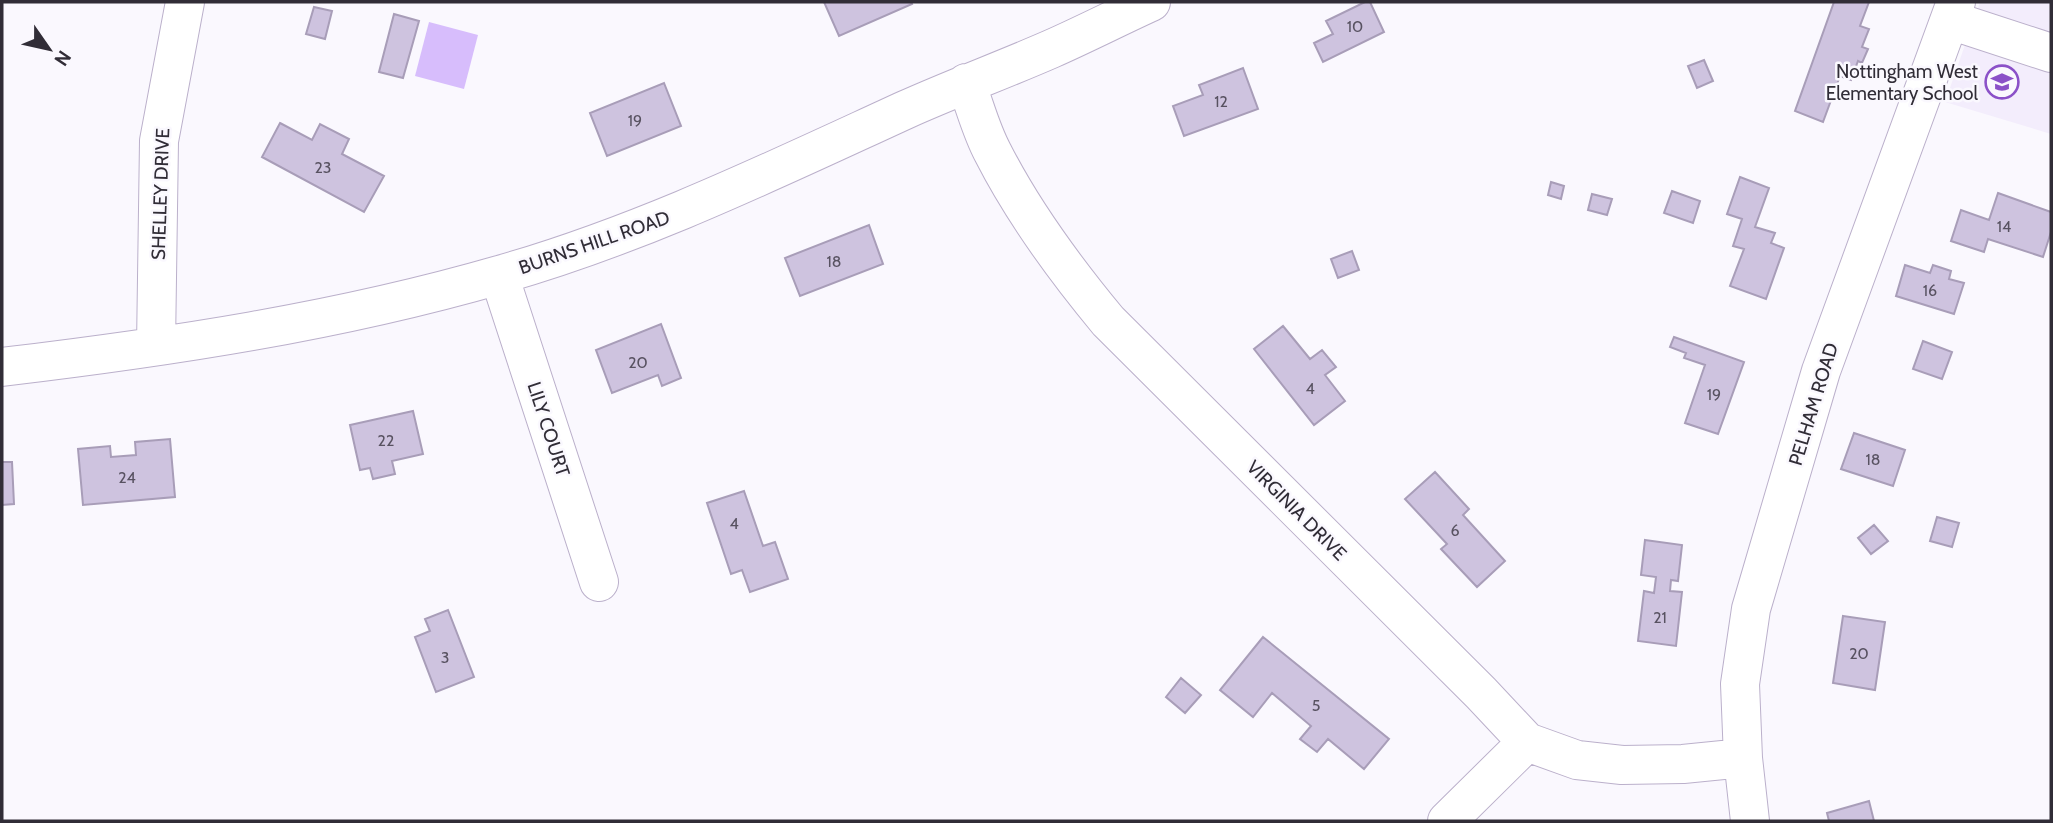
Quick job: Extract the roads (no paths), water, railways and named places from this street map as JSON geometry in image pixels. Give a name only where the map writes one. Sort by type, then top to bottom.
[{"type":"street","name":"SHELLEY DRIVE","points":[[156,346],[159,141],[185,2]]},
{"type":"street","name":"BURNS HILL ROAD","points":[[2,367],[107,355],[285,327],[499,275],[598,243],[694,207],[1151,2]]},
{"type":"street","points":[[1953,11],[2051,53]]},
{"type":"street","name":"PELHAM ROAD","points":[[1750,821],[1743,758],[1740,684],[1751,609],[1821,372],[1953,11]]},
{"type":"street","name":"VIRGINIA DRIVE","points":[[967,83],[991,151],[1026,211],[1064,268],[1108,321],[1527,742],[1577,760],[1622,765],[1684,764],[1743,758]]},
{"type":"street","name":"LILY COURT","points":[[499,275],[599,582]]},
{"type":"street","points":[[1447,821],[1527,742]]},
{"type":"place","name":"Nottingham West Elementary School","points":[[2002,82]]}]
